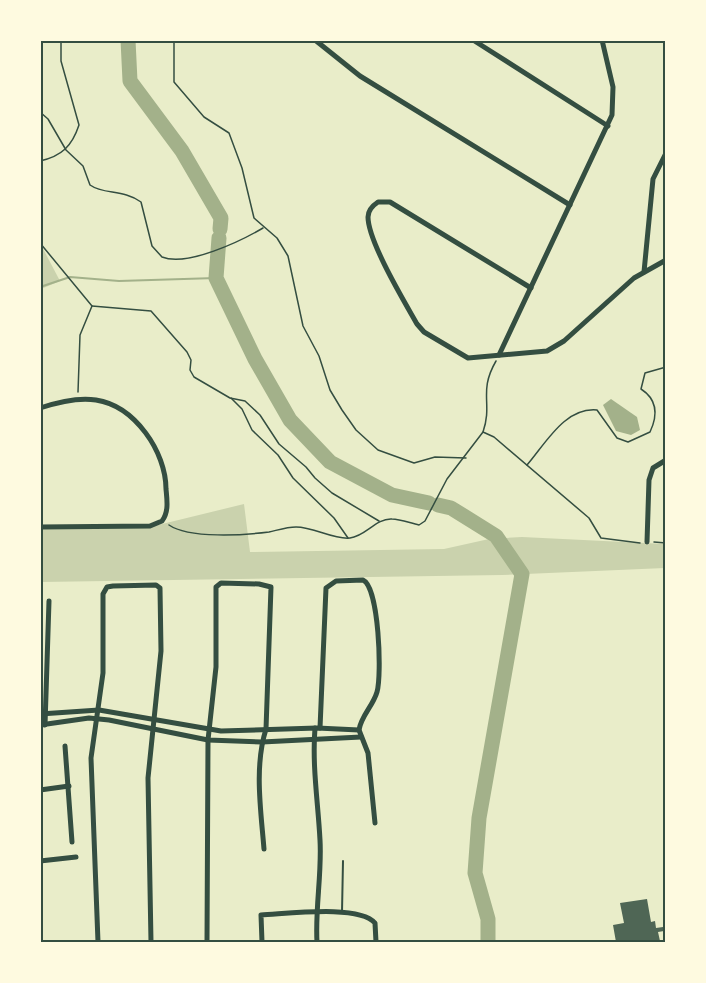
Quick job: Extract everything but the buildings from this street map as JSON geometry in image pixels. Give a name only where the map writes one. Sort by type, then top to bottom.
[{"type":"street","points":[[315,40],[360,76],[570,205]]},
{"type":"street","points":[[472,40],[608,126]]},
{"type":"street","points":[[499,356],[613,111],[614,95],[602,40]]},
{"type":"street","points":[[644,272],[653,179],[666,153]]},
{"type":"street","points":[[531,288],[390,202],[378,202],[370,210],[369,222],[378,249],[420,328],[468,358],[547,351],[556,347],[616,292],[666,260]]},
{"type":"street","points":[[40,408],[77,400],[97,400],[117,408],[132,418],[153,445],[165,469],[166,513],[162,521],[144,527],[40,527]]},
{"type":"street","points":[[647,542],[649,480],[653,468],[666,460]]},
{"type":"street","points":[[317,942],[315,912],[320,841],[313,775],[314,738],[317,728],[326,588],[336,581],[363,580],[370,588],[375,613],[377,693],[360,734],[368,753],[375,823]]},
{"type":"street","points":[[207,942],[208,740],[216,666],[216,587],[225,583],[271,587],[266,729],[262,742],[260,788],[264,849]]},
{"type":"street","points":[[98,942],[91,758],[103,673],[103,594],[112,586],[156,585],[160,588],[161,651],[151,727],[148,778],[152,942]]},
{"type":"street","points":[[49,601],[48,673],[43,725],[97,719],[151,727],[208,740],[262,742],[360,734]]},
{"type":"street","points":[[40,673],[48,673]]},
{"type":"street","points":[[43,714],[99,710],[210,730],[317,728],[360,734]]},
{"type":"street","points":[[65,746],[72,842]]},
{"type":"street","points":[[40,790],[69,786]]},
{"type":"street","points":[[40,861],[76,857]]},
{"type":"street","points":[[262,942],[261,915],[315,912],[358,914],[371,918],[376,927],[376,942]]},
{"type":"lane","points":[[342,913],[343,861]]},
{"type":"path","points":[[40,161],[56,157],[66,150],[79,125],[61,60],[61,40]]},
{"type":"path","points":[[174,40],[174,82],[204,117],[229,133],[242,168],[254,218],[277,238],[288,256],[303,326],[319,356],[330,390],[356,430],[378,450],[414,463],[435,456],[466,458]]},
{"type":"path","points":[[40,112],[48,118],[66,150],[82,166],[94,188],[124,192],[141,202],[152,246],[162,257],[178,261],[196,256],[249,236],[263,228]]},
{"type":"path","points":[[40,243],[92,306],[151,311],[187,352],[194,377],[230,398],[242,409],[252,430],[278,455],[293,478],[334,518],[349,538]]},
{"type":"path","points":[[77,400],[80,384],[80,335],[92,306]]},
{"type":"path","points":[[162,521],[174,529],[191,534],[269,532],[291,527],[311,527],[349,538],[366,533],[380,522],[391,518],[419,525],[425,521],[447,479],[466,458],[483,432],[489,413],[486,382],[499,356]]},
{"type":"path","points":[[526,465],[544,442],[574,413],[585,408],[597,410],[617,438],[628,442],[650,432],[655,422],[655,404],[651,396],[641,389],[641,383],[645,373],[666,367]]},
{"type":"path","points":[[230,398],[245,401],[260,415],[279,444],[332,493],[365,510],[380,522]]},
{"type":"path","points":[[483,432],[494,437],[589,518],[601,538],[666,543]]},
{"type":"shaded area","points":[[40,243],[60,281],[41,289],[40,289]]},
{"type":"shaded area","points":[[611,399],[637,417],[640,430],[631,435],[616,431],[603,405]]},
{"type":"shaded area","points":[[244,504],[250,552],[444,549],[489,539],[522,537],[665,544],[665,568],[502,575],[41,582],[40,527],[154,526]]},
{"type":"waterway","points":[[128,40],[130,81],[182,151],[221,218],[220,229]]},
{"type":"waterway","points":[[219,238],[216,278],[255,359],[290,420],[330,462],[392,495],[429,503]]},
{"type":"waterway","points":[[40,287],[70,277],[119,281],[216,278]]},
{"type":"waterway","points":[[438,505],[451,508],[496,536],[522,574],[479,818],[475,873],[488,919],[488,942]]}]
